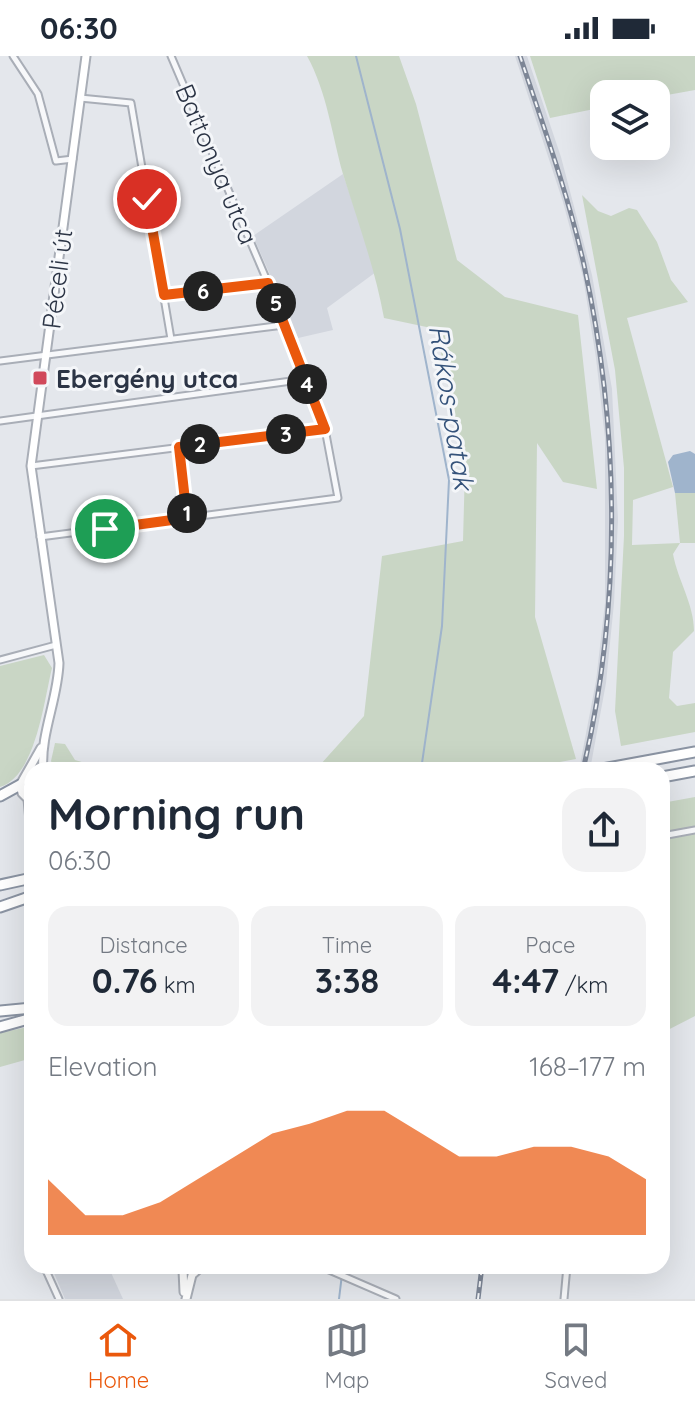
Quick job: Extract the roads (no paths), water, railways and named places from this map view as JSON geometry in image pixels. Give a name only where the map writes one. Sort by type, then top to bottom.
[{"type":"highway","points":[[642,762],[695,752]]},
{"type":"highway","points":[[670,776],[695,771]]},
{"type":"highway","points":[[0,796],[20,785]]},
{"type":"highway","points":[[0,885],[24,880]]},
{"type":"highway","points":[[3,904],[24,897]]},
{"type":"highway","points":[[0,1011],[24,1009]]},
{"type":"highway","points":[[0,1027],[24,1020]]},
{"type":"main road","name":"Péceli út","points":[[47,731],[57,690],[56,645],[31,466],[86,56]]},
{"type":"main road","points":[[44,762],[47,731]]},
{"type":"main road","points":[[34,762],[47,731]]},
{"type":"main road","points":[[24,780],[20,785],[24,794]]},
{"type":"main road","points":[[182,1274],[185,1299]]},
{"type":"main road","points":[[185,1299],[197,1274]]},
{"type":"street","points":[[13,56],[38,94],[56,161],[73,159]]},
{"type":"street","name":"Battonya utca","points":[[171,56],[268,283],[325,429],[338,498],[187,518]]},
{"type":"street","points":[[80,98],[131,103],[171,339]]},
{"type":"street","points":[[164,295],[268,283]]},
{"type":"street","points":[[0,361],[284,325]]},
{"type":"street","points":[[0,421],[306,379]]},
{"type":"street","points":[[31,466],[325,429]]},
{"type":"street","points":[[40,537],[187,518],[179,447]]},
{"type":"street","points":[[0,660],[56,645]]},
{"type":"street","points":[[670,835],[695,830]]},
{"type":"street","points":[[48,1274],[59,1299]]},
{"type":"street","points":[[339,1274],[396,1299]]},
{"type":"street","points":[[564,1299],[566,1274]]},
{"type":"water","points":[[690,451],[695,454],[695,493],[675,493],[668,462],[673,455]]},
{"type":"waterway","name":"Rákos-patak","points":[[356,56],[400,229],[449,480],[442,626],[422,762]]},
{"type":"waterway","name":"Rákos-patak","points":[[339,1299],[342,1274]]},
{"type":"railway","points":[[520,56],[578,238],[605,390],[612,518],[610,581],[605,645],[585,762]]},
{"type":"railway","points":[[478,1299],[481,1274]]},
{"type":"place","name":"Ebergény utca","points":[[40,378]]}]
